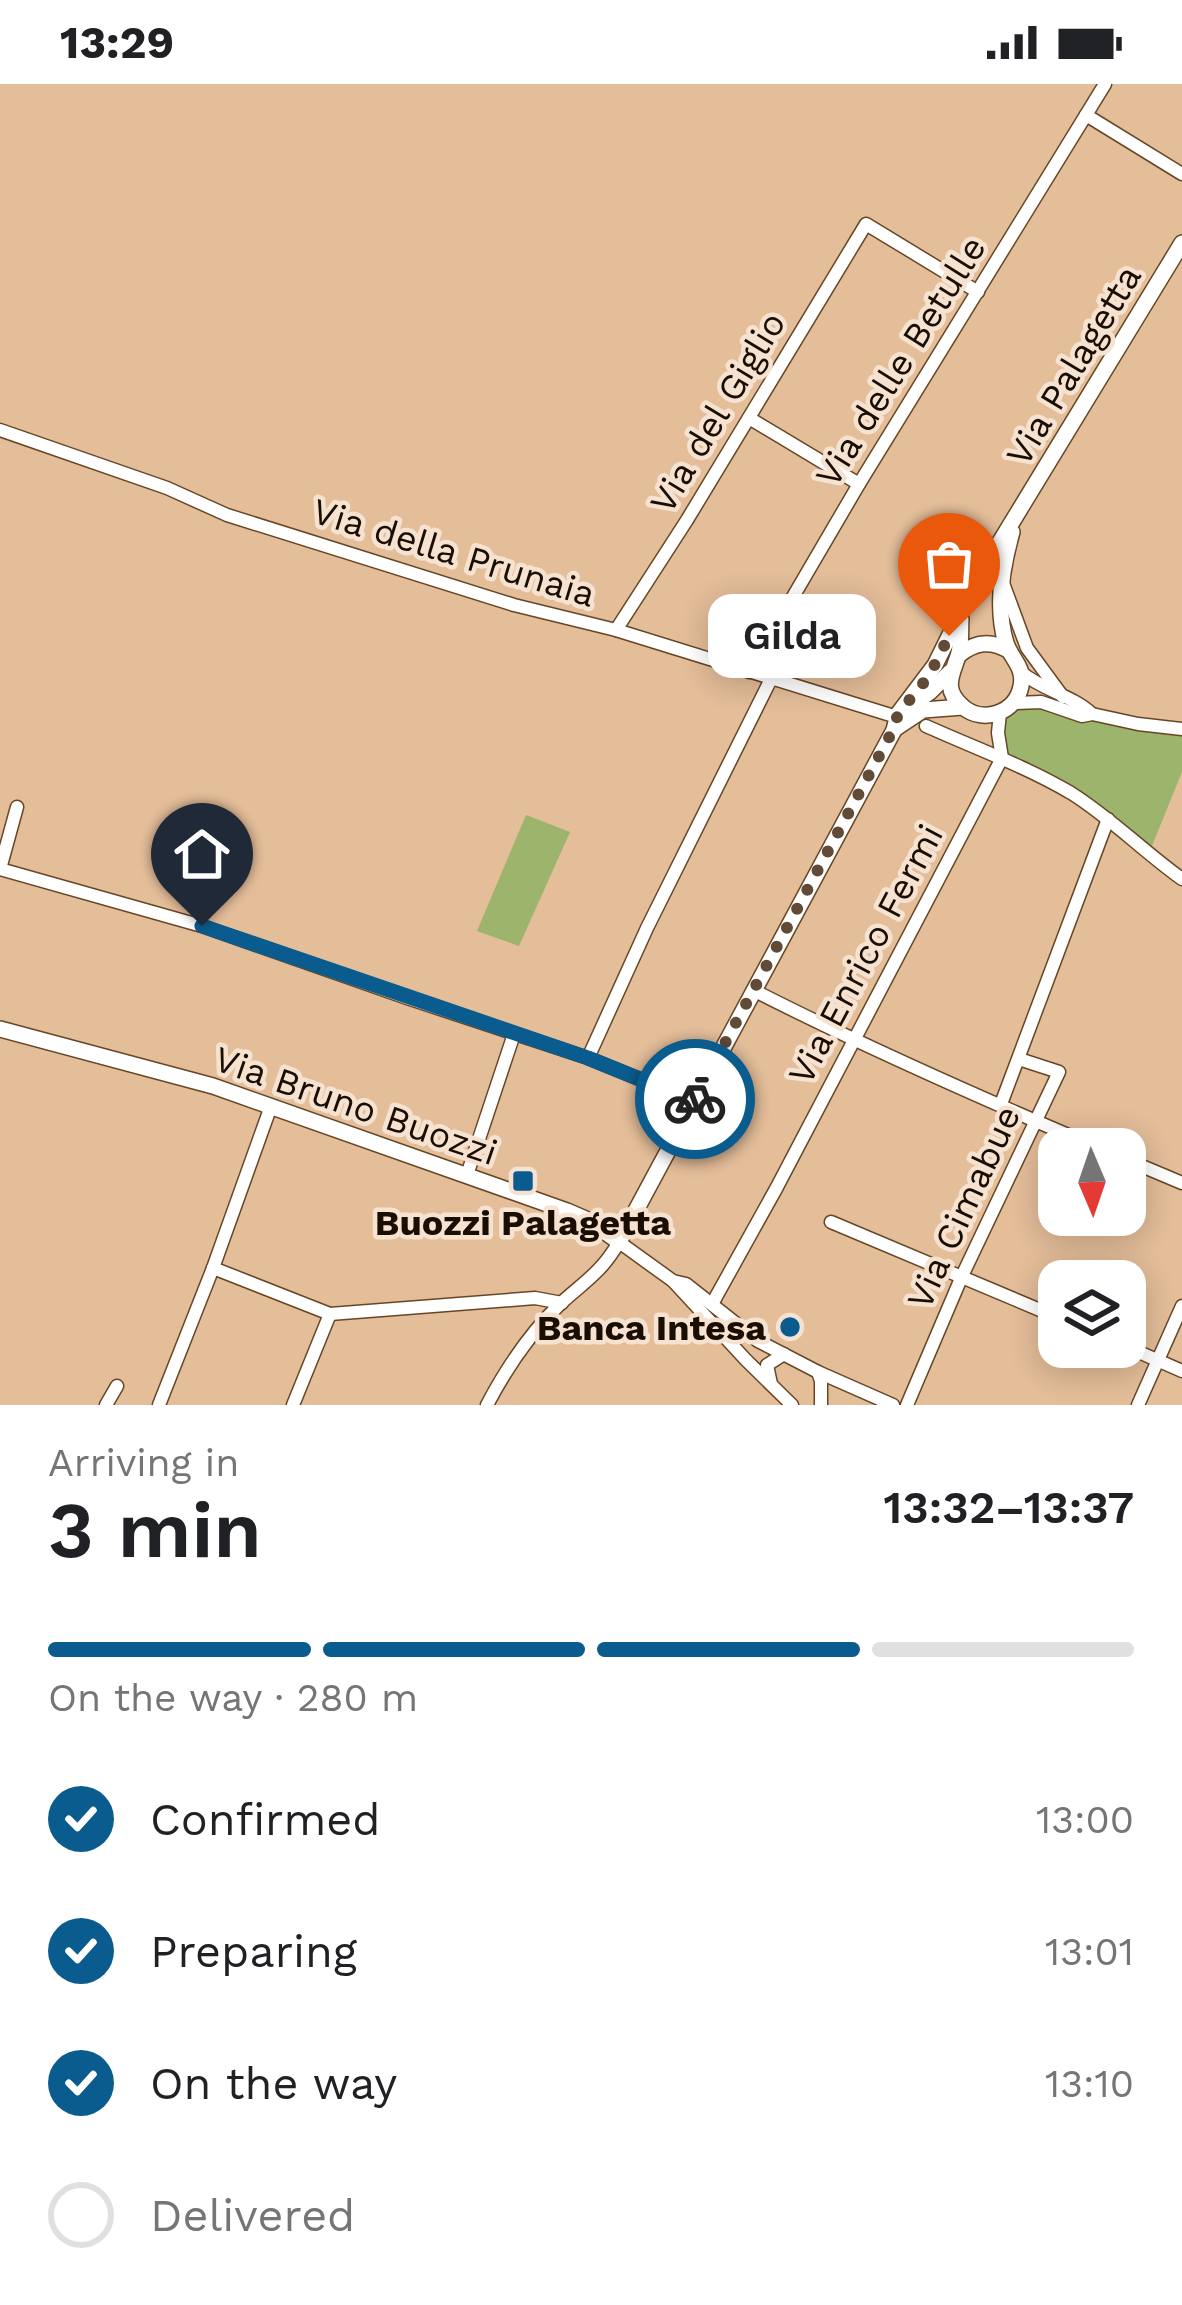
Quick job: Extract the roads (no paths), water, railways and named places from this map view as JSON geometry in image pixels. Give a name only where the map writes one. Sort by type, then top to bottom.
[{"type":"street","name":"Via delle Betulle","points":[[749,672],[1105,84]]},
{"type":"street","points":[[1086,115],[1182,174]]},
{"type":"street","name":"Via del Giglio","points":[[616,631],[866,224],[978,292]]},
{"type":"street","name":"Via Palagetta","points":[[620,1242],[897,719],[929,676],[962,609],[1182,243]]},
{"type":"street","points":[[749,418],[860,484]]},
{"type":"street","name":"Via della Prunaia","points":[[0,430],[227,514],[897,719]]},
{"type":"street","name":"Via Palagetta","points":[[1016,518],[1002,578],[1001,610],[1008,650],[1022,673]]},
{"type":"street","points":[[1002,578],[1027,648],[1063,698]]},
{"type":"street","name":"Via Palagetta","points":[[897,719],[950,672],[959,655],[962,609]]},
{"type":"street","points":[[959,655],[982,643],[1008,650]]},
{"type":"street","points":[[950,672],[952,692],[963,707],[978,714],[1041,702],[1074,714],[1182,729]]},
{"type":"street","points":[[1002,758],[998,733],[1007,708],[1021,689],[1022,673],[1093,714]]},
{"type":"street","points":[[588,1058],[771,679]]},
{"type":"street","points":[[897,719],[923,710],[963,707]]},
{"type":"street","points":[[926,726],[1071,794],[1182,879]]},
{"type":"street","name":"Via Enrico Fermi","points":[[712,1304],[1002,758]]},
{"type":"street","points":[[17,807],[0,869],[202,926],[588,1058],[694,1101]]},
{"type":"street","name":"Via Cimabue","points":[[1001,1104],[1108,819]]},
{"type":"street","points":[[753,990],[852,1041],[1052,1128]]},
{"type":"street","name":"Via Bruno Buozzi","points":[[0,1029],[213,1086],[590,1221],[673,1281],[793,1405]]},
{"type":"street","points":[[467,1175],[514,1034]]},
{"type":"street","name":"Via Cimabue","points":[[907,1405],[1059,1072],[1019,1059]]},
{"type":"street","points":[[159,1405],[271,1106]]},
{"type":"street","points":[[1146,1168],[1182,1184]]},
{"type":"street","points":[[831,1222],[1038,1309]]},
{"type":"street","points":[[487,1405],[519,1348],[600,1271],[620,1242]]},
{"type":"street","points":[[213,1268],[330,1314],[535,1298],[562,1303]]},
{"type":"street","name":"Via Bruno Buozzi","points":[[673,1281],[686,1284],[757,1340],[893,1405]]},
{"type":"street","points":[[1138,1405],[1182,1306]]},
{"type":"street","points":[[293,1405],[330,1314]]},
{"type":"street","points":[[771,1384],[767,1365],[784,1354]]},
{"type":"street","points":[[1146,1355],[1182,1371]]},
{"type":"street","points":[[804,1405],[821,1399],[818,1372]]},
{"type":"street","points":[[106,1405],[117,1386]]},
{"type":"place","name":"Gilda","points":[[949,636]]},
{"type":"place","name":"Buozzi Palagetta","points":[[523,1181]]},
{"type":"place","name":"Banca Intesa","points":[[790,1327]]}]
